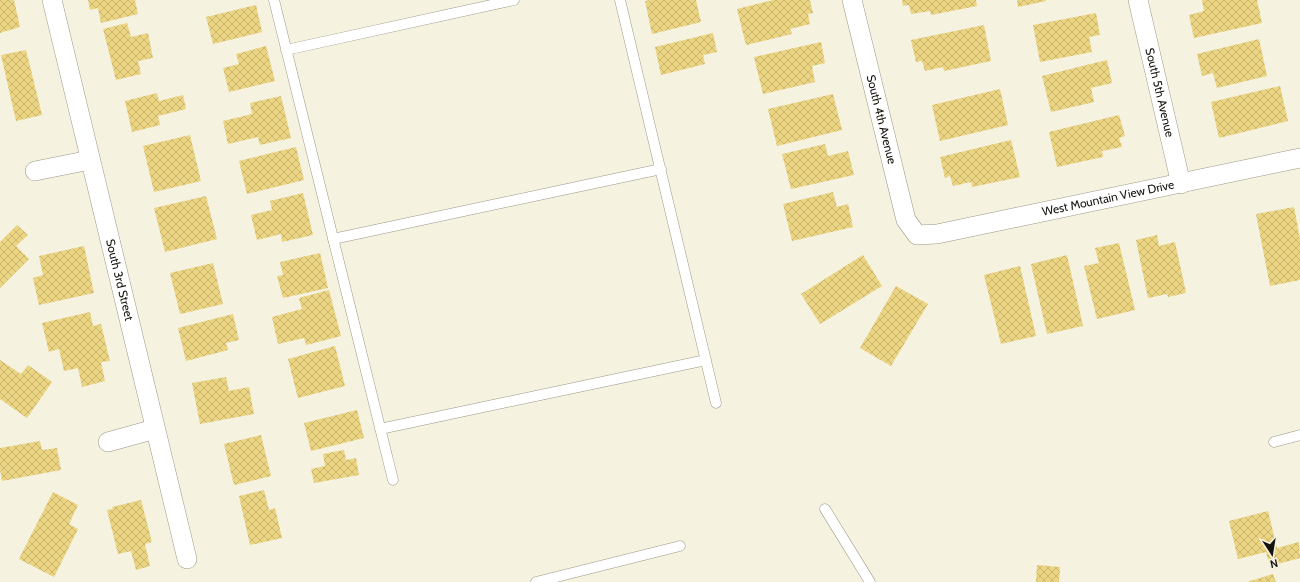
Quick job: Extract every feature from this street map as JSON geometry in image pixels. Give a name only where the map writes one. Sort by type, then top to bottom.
[{"type":"street","name":"South 3rd Street","points":[[52,0],[187,559]]},
{"type":"street","name":"South 4th Avenue","points":[[852,0],[906,220],[916,236]]},
{"type":"street","name":"South 5th Avenue","points":[[1138,0],[1181,184]]},
{"type":"street","name":"West Mountain View Drive","points":[[916,236],[937,234],[1300,158]]},
{"type":"street","points":[[35,172],[90,160]]},
{"type":"street","points":[[108,442],[155,429]]},
{"type":"lane","points":[[274,0],[393,480]]},
{"type":"lane","points":[[286,50],[514,0]]},
{"type":"lane","points":[[620,0],[716,403]]},
{"type":"lane","points":[[333,239],[661,169]]},
{"type":"lane","points":[[380,429],[706,360]]},
{"type":"lane","points":[[1274,442],[1300,435]]},
{"type":"lane","points":[[825,508],[870,582]]},
{"type":"lane","points":[[536,582],[680,546]]},
{"type":"building","points":[[0,0],[14,0],[20,27],[0,33]]},
{"type":"building","points":[[88,0],[135,0],[138,14],[101,23],[98,8],[90,10]]},
{"type":"building","points":[[696,0],[701,22],[652,34],[645,1]]},
{"type":"building","points":[[773,0],[810,0],[813,13],[808,14],[810,24],[790,29],[792,34],[746,45],[737,9]]},
{"type":"building","points":[[902,0],[976,0],[977,6],[931,15],[930,11],[911,14],[909,5],[903,6]]},
{"type":"building","points":[[1017,0],[1046,0],[1046,1],[1018,7]]},
{"type":"building","points":[[1202,0],[1257,0],[1262,23],[1194,38],[1189,15],[1204,11]]},
{"type":"building","points":[[256,5],[262,32],[213,44],[206,17]]},
{"type":"building","points":[[1096,13],[1100,35],[1089,37],[1092,52],[1040,62],[1033,25]]},
{"type":"building","points":[[127,23],[131,37],[148,33],[153,58],[138,61],[141,74],[116,80],[103,29]]},
{"type":"building","points":[[984,25],[991,61],[944,71],[943,67],[925,71],[922,61],[916,62],[911,40]]},
{"type":"building","points":[[713,33],[717,52],[703,55],[705,64],[661,75],[655,47]]},
{"type":"building","points":[[1259,39],[1267,76],[1217,88],[1213,73],[1202,76],[1197,54]]},
{"type":"building","points":[[821,42],[825,63],[812,66],[815,82],[763,94],[754,57]]},
{"type":"building","points":[[266,46],[275,81],[229,92],[223,68],[239,64],[236,54]]},
{"type":"building","points":[[26,50],[42,115],[16,121],[1,55]]},
{"type":"building","points":[[1107,60],[1112,83],[1091,88],[1094,102],[1051,112],[1042,76]]},
{"type":"building","points":[[1280,86],[1288,121],[1219,138],[1211,102]]},
{"type":"building","points":[[1000,89],[1008,125],[940,141],[932,105]]},
{"type":"building","points":[[157,93],[159,101],[183,95],[186,109],[158,116],[160,125],[132,132],[125,101]]},
{"type":"building","points":[[833,94],[842,130],[777,146],[768,109]]},
{"type":"building","points":[[281,96],[291,138],[260,145],[258,137],[228,144],[223,121],[252,114],[250,103]]},
{"type":"building","points":[[1119,115],[1125,136],[1119,138],[1122,147],[1102,151],[1103,157],[1057,167],[1049,132]]},
{"type":"building","points":[[190,135],[201,181],[154,192],[143,146]]},
{"type":"building","points":[[1011,140],[1020,177],[972,187],[971,182],[953,186],[950,176],[945,178],[940,157]]},
{"type":"building","points":[[825,144],[828,156],[848,151],[854,175],[791,189],[782,154]]},
{"type":"building","points":[[296,147],[304,180],[247,194],[239,161]]},
{"type":"building","points":[[833,192],[837,207],[848,204],[853,227],[792,241],[783,204]]},
{"type":"building","points":[[303,193],[313,235],[282,242],[281,234],[257,240],[251,215],[272,210],[270,201]]},
{"type":"building","points":[[206,196],[217,239],[165,252],[154,208]]},
{"type":"building","points":[[1294,207],[1300,239],[1300,280],[1270,286],[1256,214]]},
{"type":"building","points":[[17,225],[28,235],[16,246],[29,259],[0,288],[0,242]]},
{"type":"building","points":[[1157,235],[1159,246],[1175,242],[1186,293],[1168,297],[1167,294],[1148,298],[1136,240]]},
{"type":"building","points":[[1119,243],[1135,310],[1097,319],[1084,266],[1099,263],[1095,248]]},
{"type":"building","points":[[84,246],[94,293],[39,305],[33,278],[43,275],[39,256]]},
{"type":"building","points":[[320,253],[328,288],[283,298],[277,276],[283,275],[280,262]]},
{"type":"building","points":[[863,255],[882,286],[820,324],[801,294]]},
{"type":"building","points":[[1067,255],[1083,326],[1047,334],[1031,264]]},
{"type":"building","points":[[213,263],[223,304],[180,314],[170,273]]},
{"type":"building","points":[[1020,266],[1036,336],[1001,344],[984,275]]},
{"type":"building","points":[[896,286],[928,304],[891,366],[860,348]]},
{"type":"building","points":[[329,290],[341,336],[306,345],[304,338],[278,344],[272,317],[302,309],[299,298]]},
{"type":"building","points":[[90,312],[93,326],[101,324],[110,361],[101,362],[105,381],[82,387],[78,368],[64,371],[59,349],[49,352],[42,323]]},
{"type":"building","points":[[233,314],[239,340],[226,343],[228,350],[186,361],[178,328]]},
{"type":"building","points":[[335,346],[345,386],[298,398],[288,359]]},
{"type":"building","points":[[0,360],[21,374],[28,365],[52,382],[27,418],[0,399]]},
{"type":"building","points":[[226,377],[229,391],[249,387],[254,414],[200,424],[192,383]]},
{"type":"building","points":[[357,410],[364,438],[311,451],[304,423]]},
{"type":"building","points":[[261,435],[271,476],[234,485],[224,444]]},
{"type":"building","points":[[40,441],[42,450],[57,448],[61,470],[2,481],[0,469],[0,448]]},
{"type":"building","points":[[344,450],[346,460],[356,458],[359,475],[314,483],[311,469],[325,466],[323,454]]},
{"type":"building","points":[[264,490],[269,510],[275,508],[282,538],[250,545],[239,496]]},
{"type":"building","points":[[53,492],[78,505],[69,524],[78,529],[54,577],[19,559]]},
{"type":"building","points":[[141,500],[152,542],[145,544],[150,566],[136,570],[131,551],[118,554],[107,510],[113,509],[112,507]]},
{"type":"building","points":[[1268,511],[1277,548],[1299,542],[1300,558],[1270,566],[1266,552],[1238,559],[1229,521]]},
{"type":"building","points":[[1037,565],[1060,567],[1059,582],[1036,582]]},
{"type":"building","points":[[1273,574],[1276,582],[1247,582]]}]
